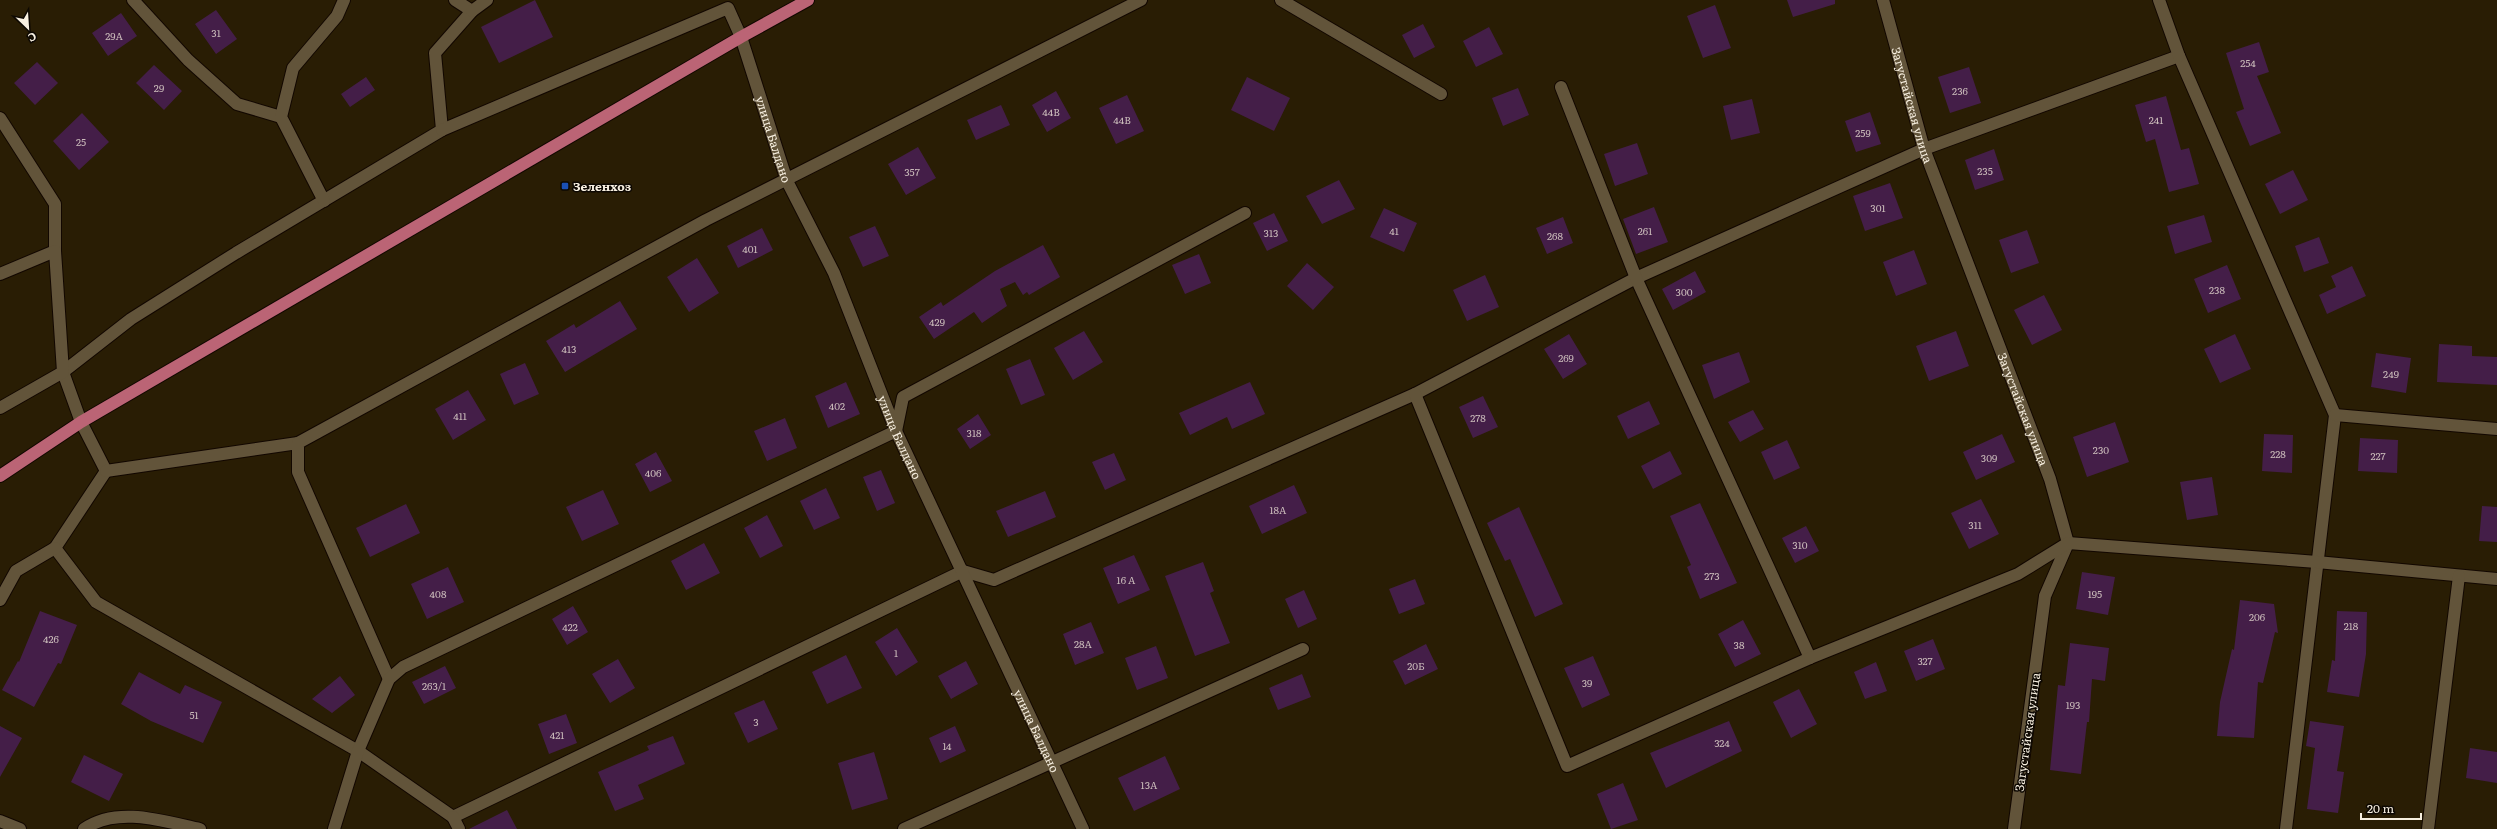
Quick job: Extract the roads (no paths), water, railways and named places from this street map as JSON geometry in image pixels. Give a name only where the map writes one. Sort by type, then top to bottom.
[{"type":"main road","points":[[0,476],[81,422],[741,37],[808,0]]},
{"type":"street","points":[[133,0],[188,60],[237,104],[281,117]]},
{"type":"street","points":[[324,201],[281,117],[293,68],[337,16],[344,0]]},
{"type":"street","points":[[455,0],[472,11]]},
{"type":"street","points":[[442,130],[435,54],[472,11],[487,0]]},
{"type":"street","points":[[0,600],[16,571],[55,548],[106,471],[298,443],[706,220],[788,181],[1141,0]]},
{"type":"street","points":[[1280,0],[1441,94]]},
{"type":"street","name":"Загустайская улица","points":[[1883,0],[1924,149],[2050,479],[2068,543],[2045,596],[2014,829]]},
{"type":"street","points":[[2159,0],[2179,56],[2335,415],[2286,829]]},
{"type":"street","points":[[0,408],[63,372],[131,319],[442,130],[728,4]]},
{"type":"street","name":"улица Балдано","points":[[728,4],[741,37],[788,181],[834,274],[896,431],[963,570],[1083,829]]},
{"type":"street","points":[[453,817],[963,570],[994,580],[1415,394],[1636,278],[1924,149],[2179,56]]},
{"type":"street","points":[[1561,86],[1636,278],[1810,658]]},
{"type":"street","points":[[0,118],[55,204],[55,251],[63,372],[81,422],[106,471]]},
{"type":"street","points":[[334,829],[358,751],[389,679],[403,667],[896,431],[903,397],[1245,212]]},
{"type":"street","points":[[0,274],[55,251]]},
{"type":"street","points":[[1415,394],[1567,766],[1810,658],[2018,574],[2068,543],[2317,562],[2497,579]]},
{"type":"street","points":[[2335,415],[2497,429]]},
{"type":"street","points":[[298,443],[298,472],[389,679]]},
{"type":"street","points":[[55,548],[96,602],[358,751],[453,817],[459,829]]},
{"type":"street","points":[[2428,829],[2459,576]]},
{"type":"street","points":[[904,829],[1303,649]]},
{"type":"street","points":[[84,829],[95,821],[137,816],[196,829]]},
{"type":"street","points":[[0,821],[20,829]]},
{"type":"place","name":"Зеленхоз","points":[[565,186]]}]
